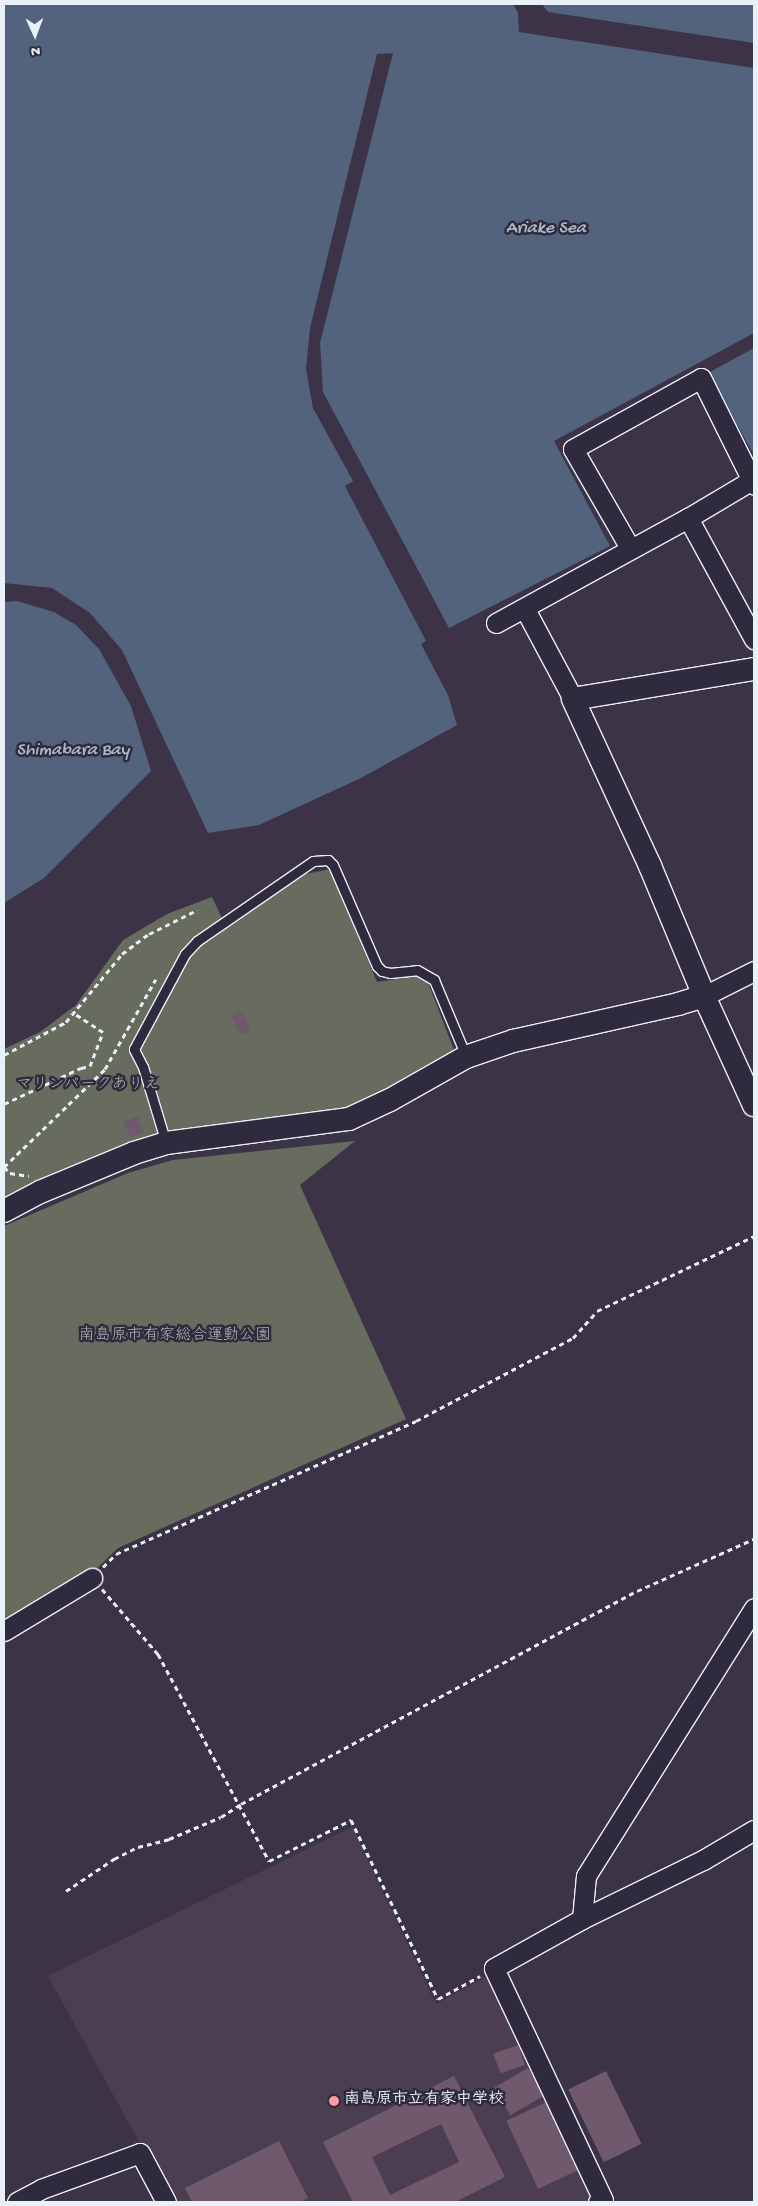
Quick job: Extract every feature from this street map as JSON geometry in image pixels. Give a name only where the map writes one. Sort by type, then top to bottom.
[{"type":"street","points":[[496,623],[630,548],[753,483],[701,378],[573,449],[630,548]]},
{"type":"street","points":[[688,518],[754,639]]},
{"type":"street","points":[[525,608],[573,699],[650,866],[704,996],[754,1105]]},
{"type":"street","points":[[573,699],[754,669]]},
{"type":"street","points":[[4,1211],[40,1192],[125,1156],[166,1143],[349,1119],[390,1100],[466,1057],[513,1041],[678,1004],[704,996],[754,971]]},
{"type":"street","points":[[4,1632],[92,1578]]},
{"type":"street","points":[[582,1919],[586,1876],[754,1608]]},
{"type":"street","points":[[598,2202],[603,2200],[494,1968],[582,1919],[702,1860],[754,1830]]},
{"type":"street","points":[[16,2202],[41,2188],[140,2153],[166,2202]]},
{"type":"lane","points":[[166,1143],[143,1067],[134,1049],[185,954],[197,941],[313,861],[328,860],[333,865],[377,966],[382,971],[390,973],[417,970],[434,980],[466,1057]]},
{"type":"path","points":[[4,1055],[46,1034],[75,1014],[122,954],[149,934],[197,910]]},
{"type":"path","points":[[4,1167],[105,1069],[160,971]]},
{"type":"path","points":[[4,1104],[81,1068],[90,1066],[103,1032],[75,1014]]},
{"type":"path","points":[[494,1968],[438,1999],[351,1820],[269,1861],[158,1654],[92,1578],[116,1554],[416,1421],[574,1338],[597,1311],[754,1236]]},
{"type":"path","points":[[66,1891],[114,1859],[138,1847],[169,1839],[221,1817],[240,1804],[637,1591],[754,1539]]},
{"type":"shaded area","name":"南島原市立有家中学校","points":[[352,1827],[436,2004],[493,1973],[596,2198],[587,2202],[172,2202],[48,1976]]},
{"type":"green space","name":"マリンパークありえ","points":[[330,869],[377,982],[415,976],[427,980],[454,1050],[421,1073],[338,1114],[190,1131],[4,1202],[4,1049],[40,1032],[76,1005],[123,940],[167,914],[212,897],[226,927],[282,887],[306,874]]},
{"type":"green space","name":"南島原市有家総合運動公園","points":[[355,1141],[300,1185],[406,1419],[118,1548],[89,1576],[4,1625],[4,1226],[128,1173],[173,1160]]},
{"type":"water","name":"Ariake Sea","points":[[4,4],[513,4],[518,13],[519,32],[754,68],[754,333],[554,441],[610,546],[449,628],[323,392],[320,343],[393,53],[377,54],[310,328],[306,369],[313,408],[353,481],[345,486],[426,641],[421,644],[448,695],[457,725],[361,778],[259,825],[208,833],[122,650],[90,613],[52,588],[4,583]]},
{"type":"water","points":[[542,4],[754,4],[754,43],[548,12]]},
{"type":"water","points":[[754,348],[754,455],[708,373]]},
{"type":"water","name":"Shimabara Bay","points":[[17,601],[54,612],[76,625],[99,649],[131,706],[151,771],[44,878],[4,903],[4,602]]},
{"type":"building","points":[[241,1011],[251,1031],[241,1036],[231,1016]]},
{"type":"building","points":[[137,1116],[144,1131],[131,1138],[123,1122]]},
{"type":"building","points":[[518,2045],[525,2065],[500,2073],[493,2053]]},
{"type":"building","points":[[528,2068],[544,2096],[510,2115],[494,2088]]},
{"type":"building","points":[[606,2071],[642,2144],[604,2162],[568,2089]]},
{"type":"building","points":[[454,2076],[505,2177],[455,2202],[353,2202],[323,2142]],"holes":[[[441,2124],[459,2162],[390,2195],[372,2157]]]},
{"type":"building","points":[[549,2101],[581,2169],[538,2189],[506,2121]]},
{"type":"building","points":[[279,2141],[308,2198],[300,2202],[192,2202],[185,2188]]},
{"type":"place","name":"南島原市立有家中学校","points":[[334,2101]]}]
